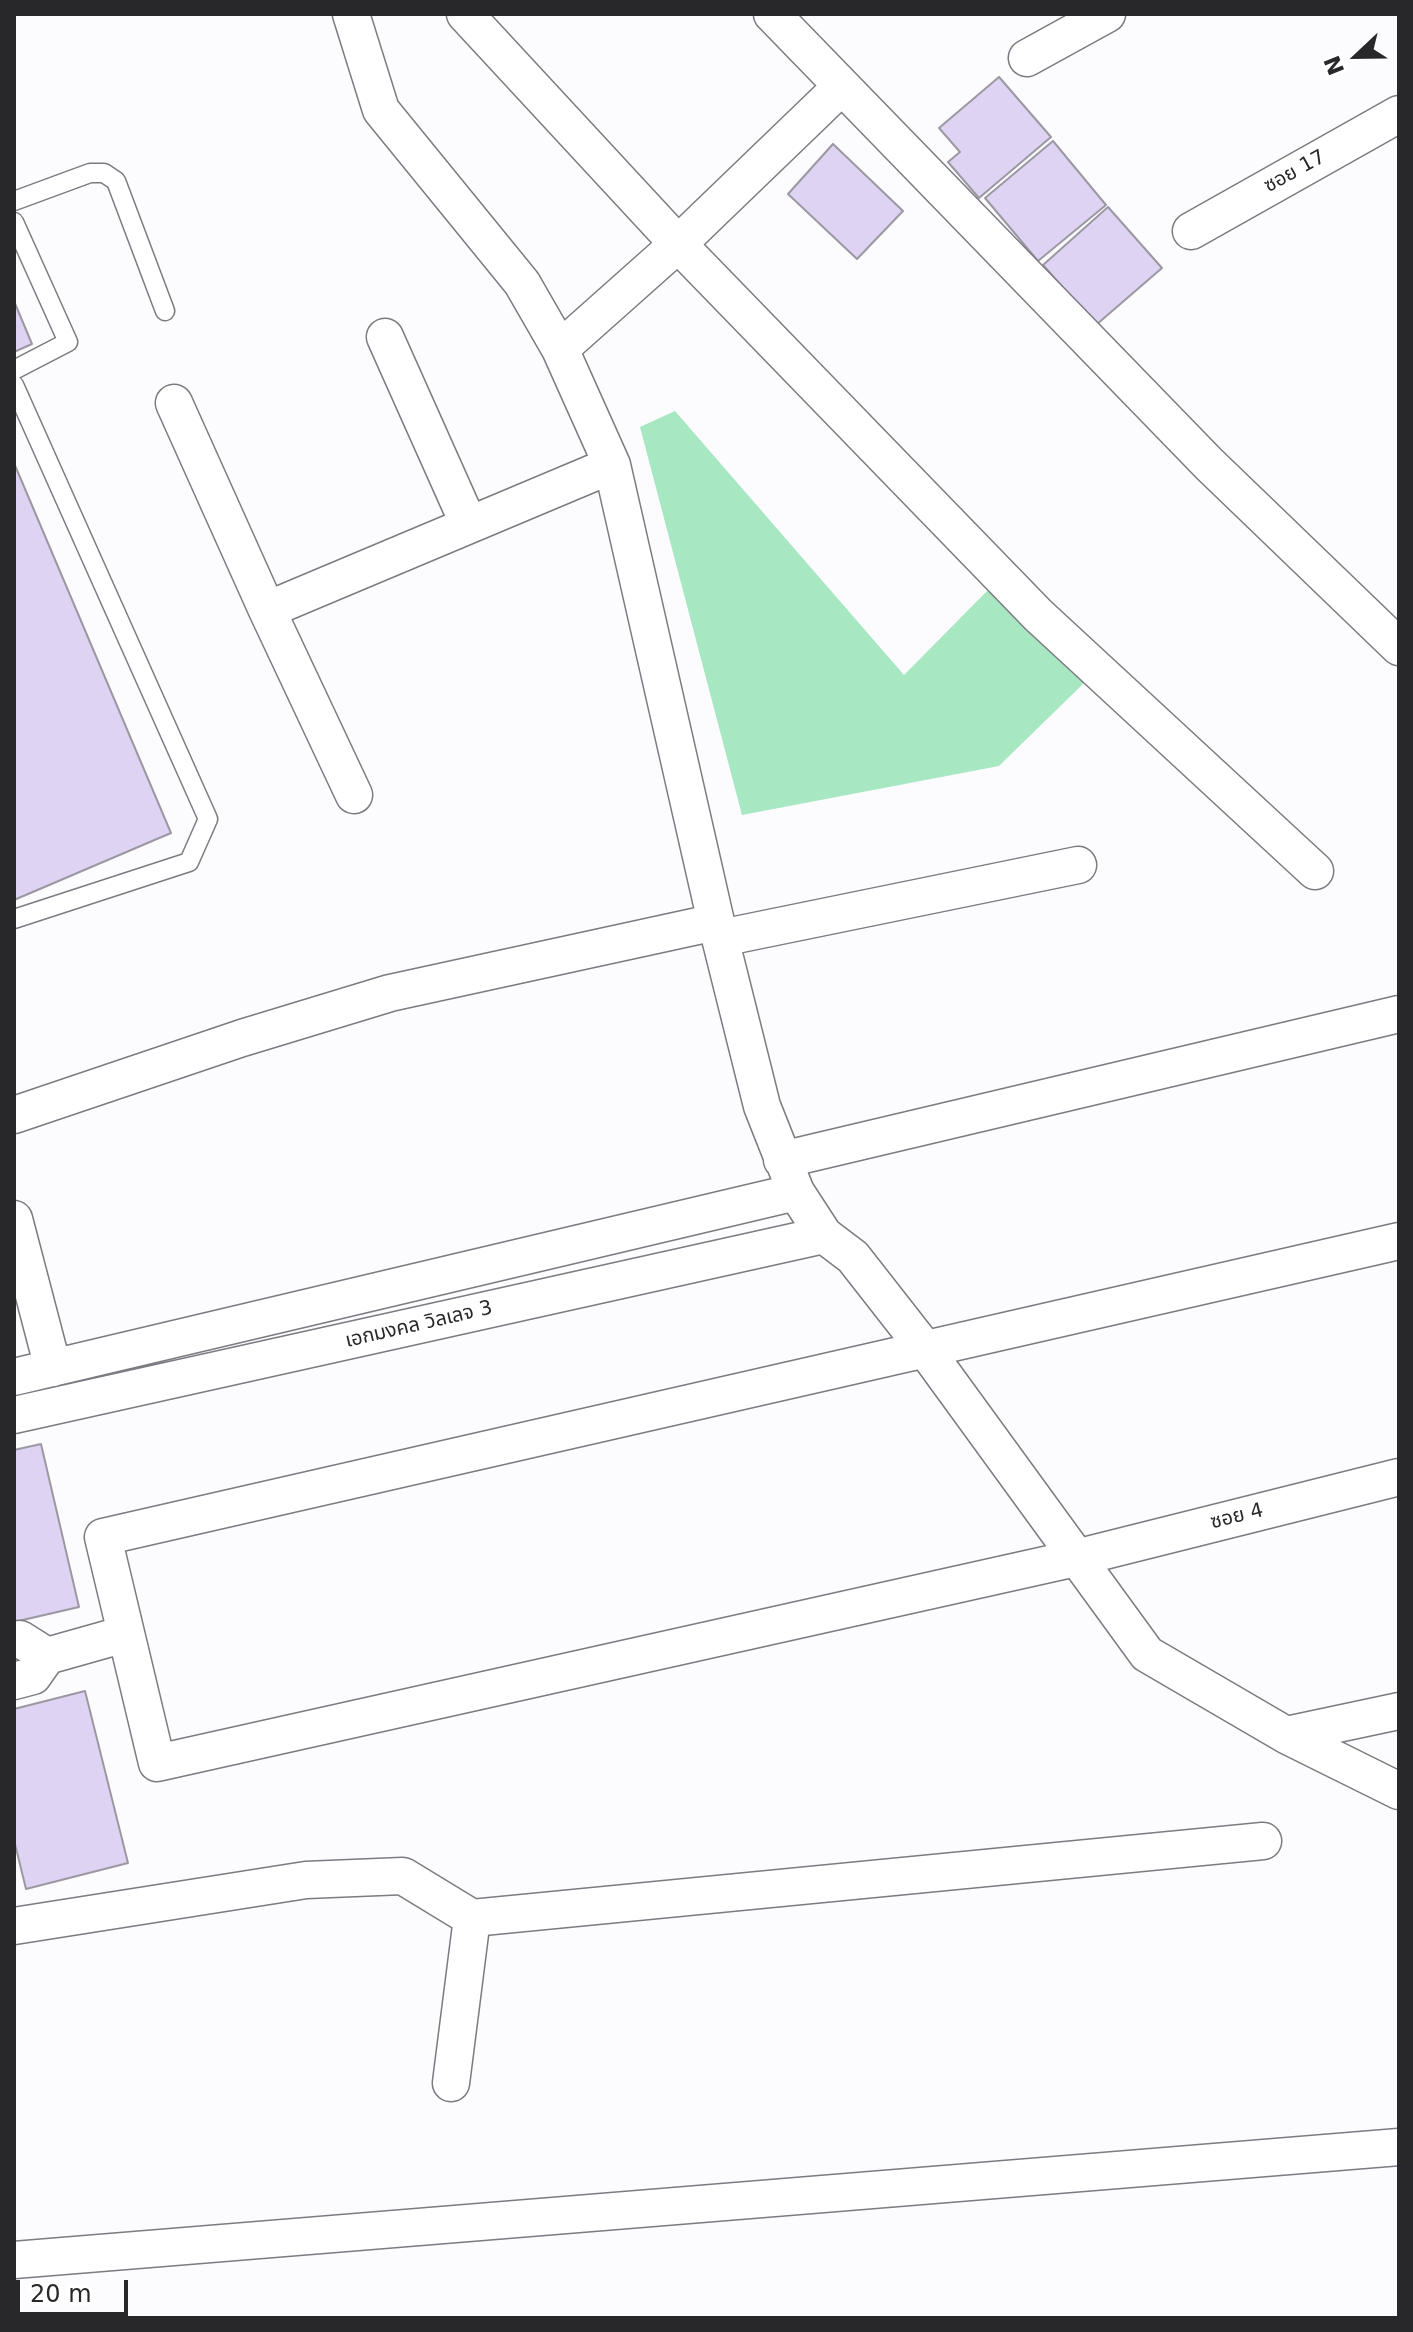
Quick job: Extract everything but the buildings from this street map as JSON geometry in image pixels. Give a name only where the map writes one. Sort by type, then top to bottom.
[{"type":"street","points":[[351,14],[381,110],[522,283],[560,349],[612,465],[718,930],[762,1106],[789,1176],[824,1235],[853,1257],[925,1349],[1147,1654],[1286,1735],[1399,1791]]},
{"type":"street","points":[[465,14],[678,244],[1038,615],[1315,871]]},
{"type":"street","points":[[772,14],[1209,464],[1399,647]]},
{"type":"street","points":[[1027,58],[1107,14]]},
{"type":"street","points":[[560,349],[678,244],[841,87]]},
{"type":"street","name":"ซอย 17","points":[[1191,231],[1399,114]]},
{"type":"street","points":[[385,337],[469,525]]},
{"type":"street","points":[[174,403],[354,795]]},
{"type":"street","points":[[267,610],[612,465]]},
{"type":"street","points":[[14,1115],[242,1038],[390,993],[1078,865]]},
{"type":"street","points":[[14,1377],[1399,1014]]},
{"type":"street","points":[[14,1219],[53,1368]]},
{"type":"street","name":"เอกมงคล วิลเลจ 3","points":[[14,1415],[824,1235]]},
{"type":"street","points":[[14,1681],[33,1676],[47,1656],[125,1634],[103,1537],[1399,1241]]},
{"type":"street","name":"ซอย 4","points":[[125,1634],[157,1763],[1076,1558],[1399,1477]]},
{"type":"street","points":[[14,1640],[20,1639],[47,1656]]},
{"type":"street","points":[[1286,1735],[1399,1711]]},
{"type":"street","points":[[14,1926],[306,1880],[403,1876],[472,1918],[1263,1841]]},
{"type":"street","points":[[451,2083],[472,1918]]},
{"type":"street","points":[[14,2260],[1399,2147]]},
{"type":"lane","points":[[14,201],[90,173],[104,173],[116,181],[165,311]]},
{"type":"lane","points":[[14,222],[68,342],[14,370]]},
{"type":"lane","points":[[14,385],[208,819],[189,862],[14,919]]},
{"type":"green space","points":[[675,411],[904,675],[990,588],[1085,682],[999,766],[742,815],[640,427]]}]
